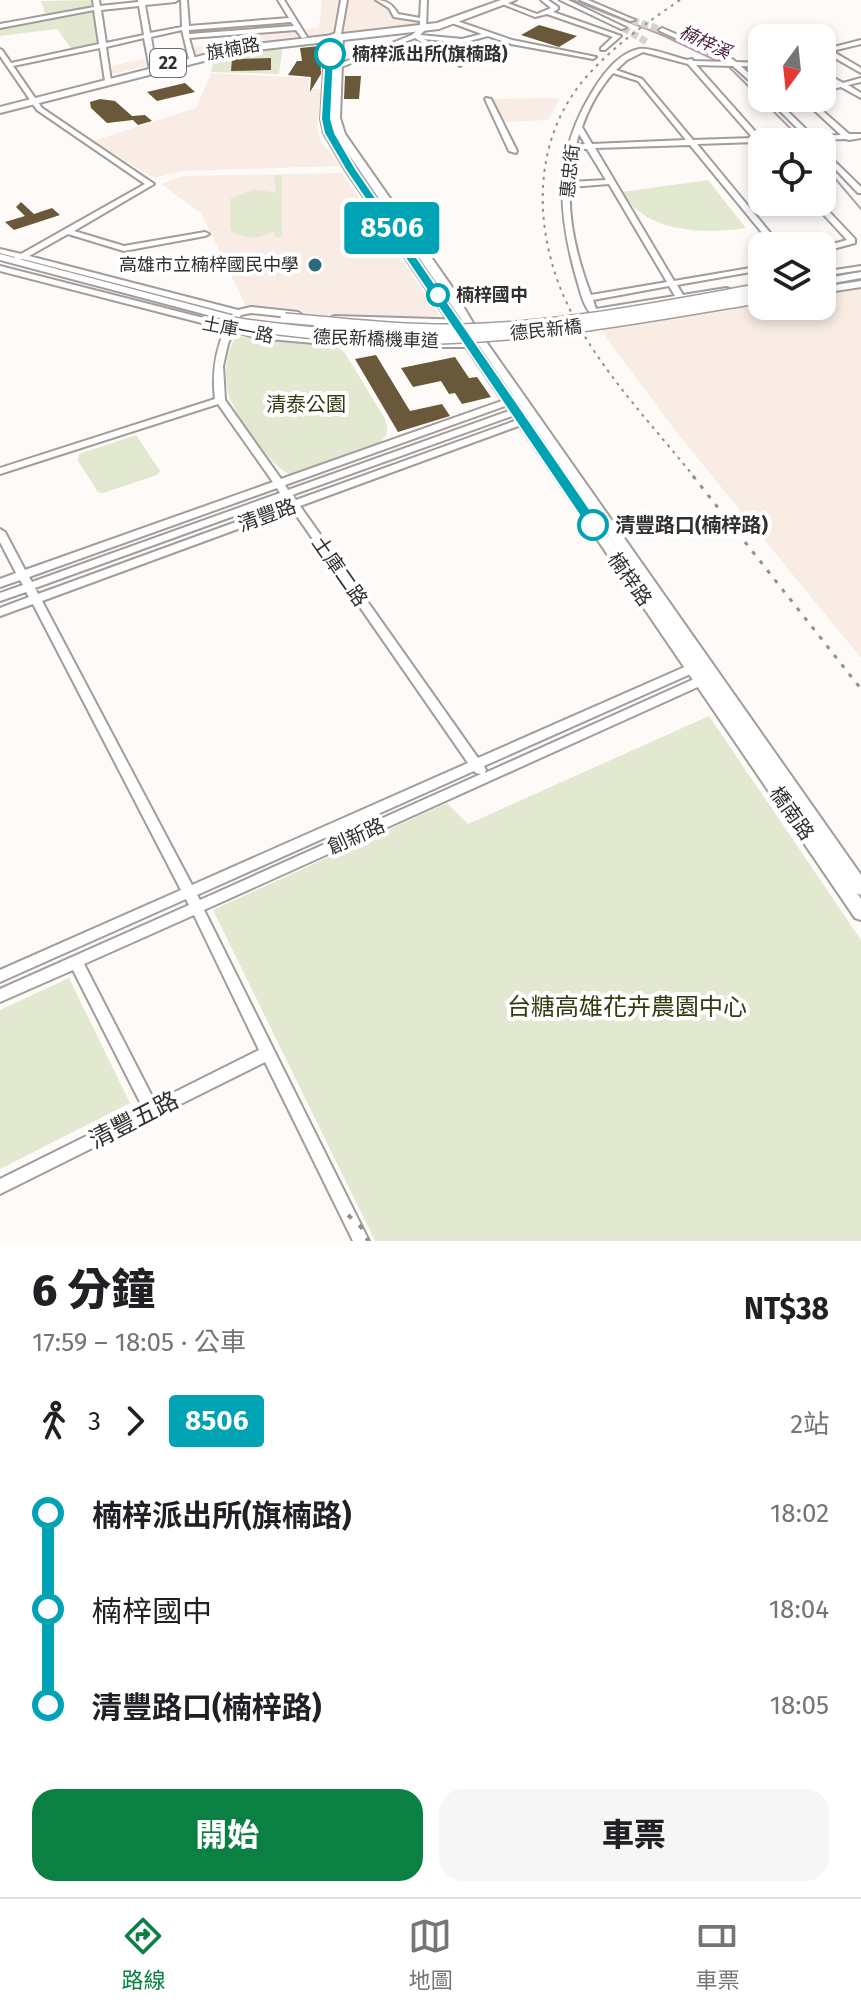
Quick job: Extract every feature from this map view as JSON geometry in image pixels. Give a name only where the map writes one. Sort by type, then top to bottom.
[{"type":"main road","name":"22","points":[[421,27],[505,1]]},
{"type":"main road","name":"22","points":[[421,27],[454,22],[505,1]]},
{"type":"main road","name":"旗楠路","points":[[191,58],[253,47],[421,27]]},
{"type":"main road","name":"旗楠路","points":[[0,111],[23,109],[30,100],[301,33],[336,36]]},
{"type":"street","points":[[0,26],[96,4],[175,0]]},
{"type":"street","points":[[184,0],[191,58]]},
{"type":"street","points":[[281,0],[301,33]]},
{"type":"street","name":"楠梓路","points":[[344,0],[336,36],[334,69],[335,118],[340,134],[447,287],[469,344],[521,410],[730,711]]},
{"type":"street","points":[[379,0],[391,7],[396,16],[462,41],[489,34]]},
{"type":"street","points":[[421,27],[424,0]]},
{"type":"street","points":[[505,1],[532,15],[556,8],[544,0]]},
{"type":"street","points":[[563,0],[623,28]]},
{"type":"street","points":[[583,0],[632,20]]},
{"type":"street","points":[[141,2],[152,68]]},
{"type":"street","points":[[96,4],[107,80]]},
{"type":"street","points":[[548,12],[618,36],[603,49]]},
{"type":"street","points":[[9,65],[145,35],[292,20]]},
{"type":"street","points":[[454,22],[511,42],[593,57]]},
{"type":"street","points":[[421,27],[460,64]]},
{"type":"street","points":[[334,69],[421,27]]},
{"type":"street","points":[[662,30],[717,53],[738,65],[748,75]]},
{"type":"street","points":[[186,32],[301,33]]},
{"type":"street","points":[[647,42],[690,59],[690,63],[748,128]]},
{"type":"street","points":[[836,50],[859,45]]},
{"type":"street","name":"惠忠街","points":[[680,297],[593,312],[565,216],[566,185],[570,147],[581,111],[611,70],[638,50],[650,50],[690,63]]},
{"type":"street","points":[[0,51],[30,100],[150,184],[6,264]]},
{"type":"street","points":[[836,58],[861,71]]},
{"type":"street","points":[[690,63],[748,65]]},
{"type":"street","points":[[611,70],[640,80],[765,232]]},
{"type":"street","points":[[836,86],[861,80]]},
{"type":"street","points":[[836,81],[861,96]]},
{"type":"street","points":[[488,99],[513,151]]},
{"type":"street","points":[[784,112],[801,128]]},
{"type":"street","points":[[820,112],[849,138]]},
{"type":"street","points":[[577,125],[680,297],[748,293]]},
{"type":"street","points":[[836,139],[861,136]]},
{"type":"street","points":[[570,147],[748,142]]},
{"type":"street","points":[[836,165],[861,191]]},
{"type":"street","points":[[566,185],[609,182]]},
{"type":"street","points":[[829,216],[852,241],[836,246]]},
{"type":"street","points":[[67,231],[124,249],[205,234]]},
{"type":"street","name":"土庫一路","points":[[0,251],[6,264],[334,343],[483,344]]},
{"type":"street","points":[[587,298],[748,271]]},
{"type":"street","points":[[836,280],[861,276]]},
{"type":"street","name":"德民新橋機車道","points":[[233,321],[285,318],[445,328],[489,327],[748,294]]},
{"type":"street","name":"德民新橋","points":[[233,321],[339,336],[460,338],[606,323],[748,295]]},
{"type":"street","name":"德民新橋機車道","points":[[233,321],[247,329],[286,334],[370,341],[458,342],[597,328],[748,295]]},
{"type":"street","name":"土庫一路","points":[[233,321],[251,310],[335,319],[462,324]]},
{"type":"street","points":[[0,471],[220,400],[217,367],[233,321]]},
{"type":"street","name":"楠梓路","points":[[462,324],[483,344],[521,410]]},
{"type":"street","name":"土庫二路","points":[[220,400],[485,778]]},
{"type":"street","name":"清豐路","points":[[0,612],[29,587],[278,483],[521,410]]},
{"type":"street","name":"清豐路","points":[[0,597],[521,410]]},
{"type":"street","name":"清豐路","points":[[0,583],[29,587],[293,505],[521,410]]},
{"type":"street","points":[[0,532],[197,907],[361,1241]]},
{"type":"street","name":"創新路","points":[[0,976],[476,765],[702,672]]},
{"type":"street","name":"創新路","points":[[0,996],[485,778],[702,672]]},
{"type":"street","name":"橋南路","points":[[730,711],[861,888]]},
{"type":"street","name":"橋南路","points":[[730,711],[861,913]]},
{"type":"street","points":[[76,962],[152,1110]]},
{"type":"street","name":"清豐五路","points":[[0,1187],[268,1053]]},
{"type":"shaded area","points":[[322,0],[375,0],[389,8],[394,17],[420,22],[419,25],[307,36],[304,30],[319,27]]},
{"type":"shaded area","points":[[294,30],[299,36],[200,53],[110,75],[112,66],[213,43]]},
{"type":"shaded area","points":[[211,73],[309,78],[308,89],[322,89],[317,126],[320,140],[340,166],[182,171],[154,178],[93,141],[196,108]]},
{"type":"shaded area","points":[[492,99],[559,100],[548,120],[502,122]]},
{"type":"shaded area","name":"高雄市立楠梓國民中學","points":[[342,173],[442,319],[336,317],[247,308],[201,213],[161,184],[183,176]]},
{"type":"shaded area","points":[[861,264],[861,658],[677,433],[588,308],[748,283],[748,320],[836,320],[836,268]]},
{"type":"green space","points":[[95,0],[102,44],[73,51],[57,29],[0,36],[0,27],[46,16],[41,1]]},
{"type":"green space","points":[[283,47],[279,74],[211,72],[214,59]]},
{"type":"green space","points":[[274,175],[282,175],[282,237],[275,237],[274,231],[252,238],[230,230],[230,199],[254,189],[276,193]]},
{"type":"green space","points":[[708,180],[746,228],[712,231],[678,228],[646,216],[622,192]]},
{"type":"green space","name":"清泰公園","points":[[250,336],[338,347],[345,353],[385,419],[387,431],[384,438],[367,450],[342,460],[293,475],[285,472],[255,440],[228,393],[227,364],[232,344],[235,337]]},
{"type":"green space","points":[[136,435],[160,471],[157,475],[98,492],[78,461],[79,454]]},
{"type":"green space","name":"台糖高雄花卉農園中心","points":[[709,716],[861,940],[861,1241],[375,1241],[213,910],[447,803],[468,824]]},
{"type":"green space","points":[[69,978],[130,1103],[0,1169],[0,1010]]},
{"type":"building","points":[[539,25],[577,36],[559,47],[521,35]]},
{"type":"building","points":[[320,46],[321,74],[310,92],[311,77],[288,75],[297,61],[302,61],[300,48]]},
{"type":"building","points":[[271,58],[271,70],[231,71],[232,59]]},
{"type":"building","points":[[345,76],[361,76],[359,99],[344,99]]},
{"type":"building","points":[[185,83],[195,92],[157,101],[147,92]]},
{"type":"building","points":[[100,99],[115,101],[132,116],[145,115],[152,121],[138,125],[133,120],[107,123],[91,108],[90,102]]},
{"type":"building","points":[[21,202],[34,214],[52,208],[60,215],[14,230],[5,222],[25,216],[16,207]]},
{"type":"building","points":[[376,355],[410,411],[442,404],[450,416],[398,432],[355,359]]},
{"type":"building","points":[[455,357],[469,378],[477,377],[491,397],[462,404],[455,393],[449,394],[441,381],[413,387],[401,368]]},
{"type":"waterway","name":"楠梓溪","points":[[573,0],[662,35],[728,66],[790,128]]},
{"type":"waterway","name":"楠梓溪","points":[[836,180],[861,209]]},
{"type":"tunnel","points":[[632,20],[662,30]]},
{"type":"tunnel","points":[[623,28],[647,42]]},
{"type":"railway","points":[[680,0],[616,48],[582,82],[564,109],[552,138],[545,169],[543,201],[545,232],[552,264],[577,323],[617,383],[695,478]]},
{"type":"railway","points":[[693,476],[861,689]]},
{"type":"railway","points":[[348,1215],[361,1227],[368,1241]]},
{"type":"bus line","name":"8506","points":[[330,54],[326,119],[329,133],[350,169],[593,525]]},
{"type":"place","name":"楠梓派出所(旗楠路)","points":[[330,54]]},
{"type":"place","name":"高雄市立楠梓國民中學","points":[[315,265]]},
{"type":"place","name":"楠梓國中","points":[[438,295]]},
{"type":"place","name":"清豐路口(楠梓路)","points":[[593,525]]}]
